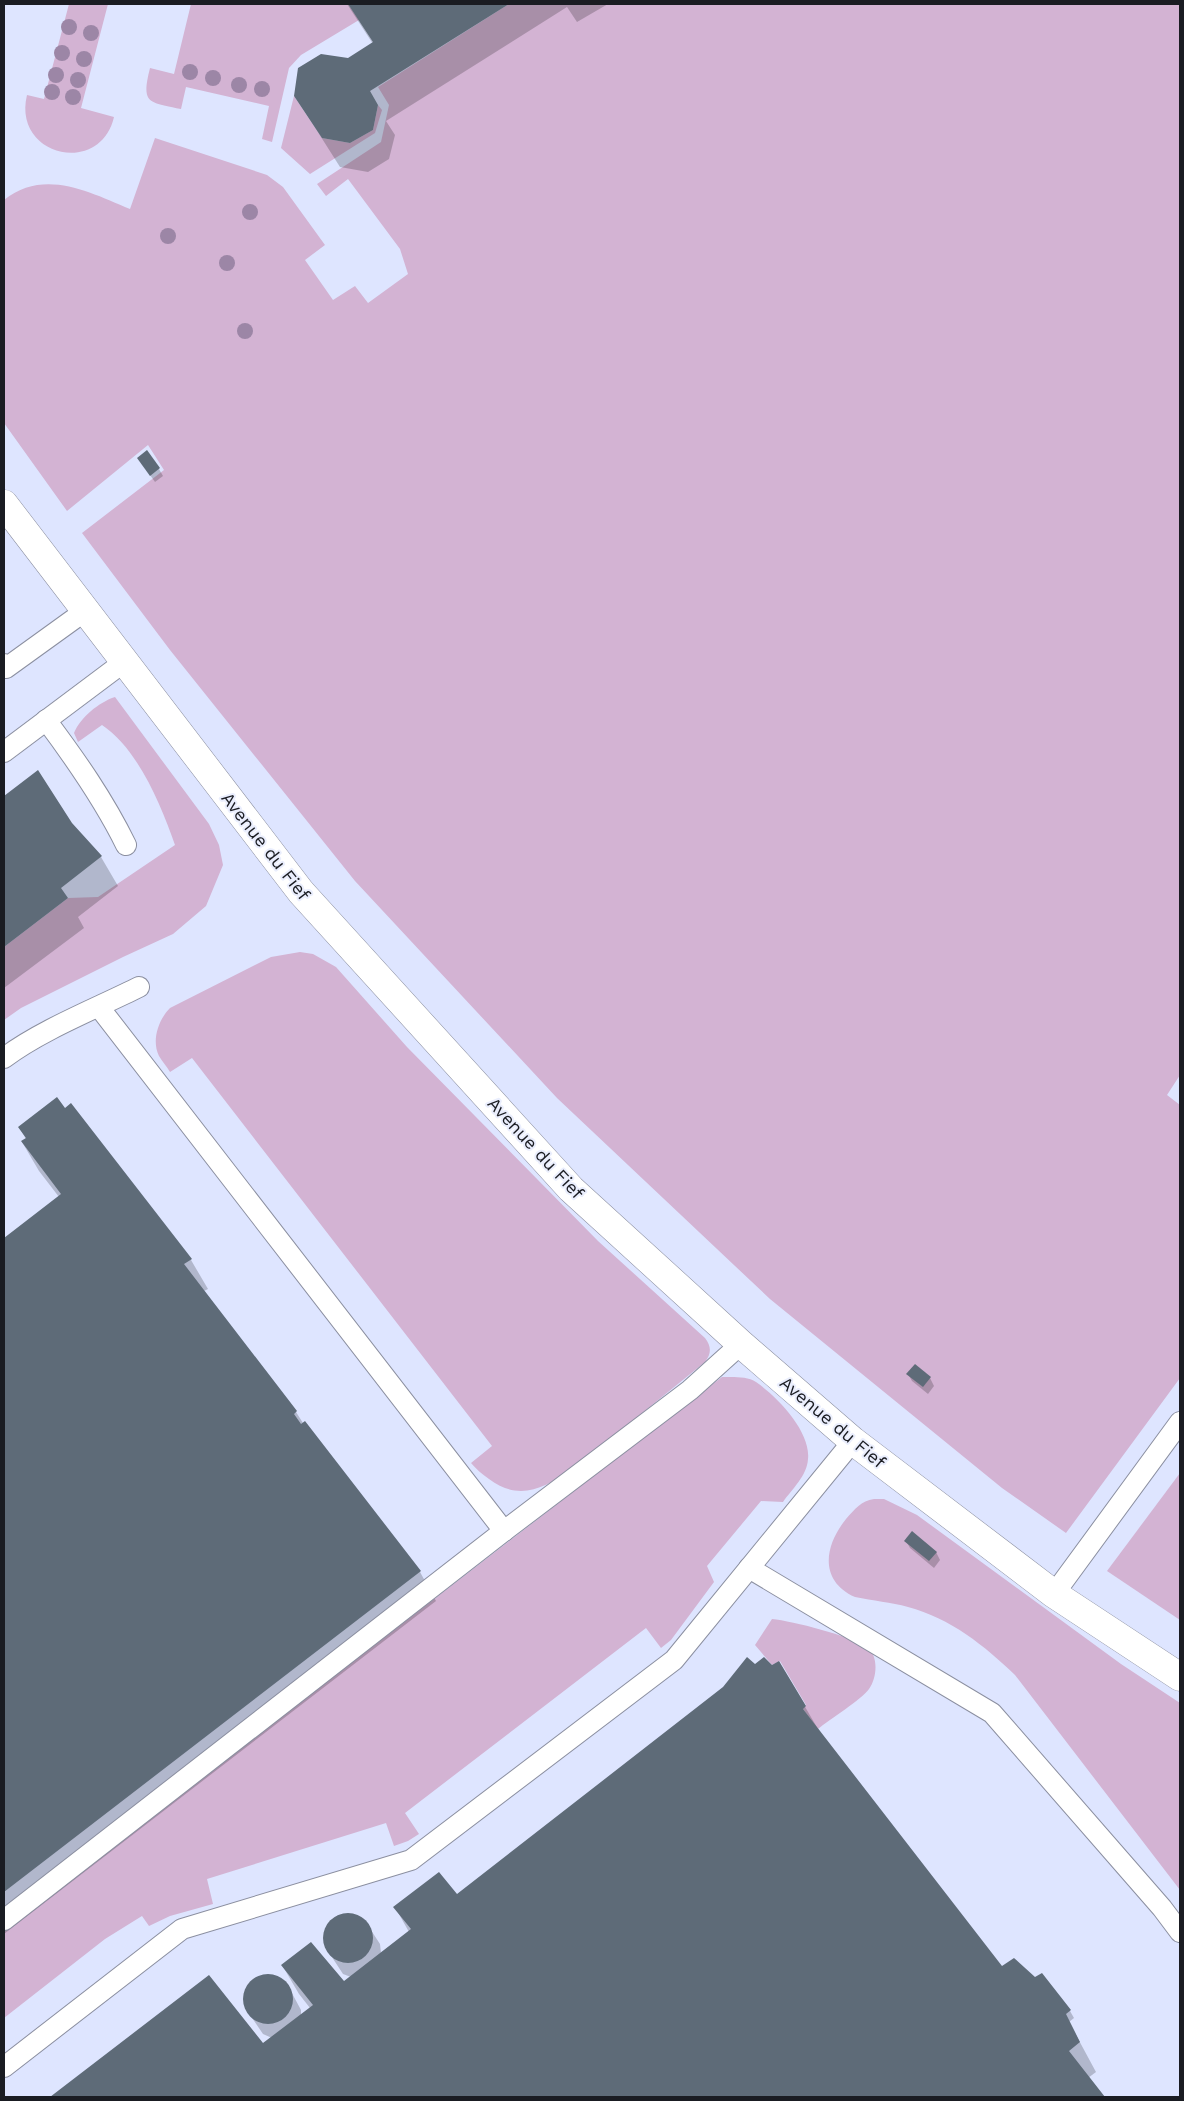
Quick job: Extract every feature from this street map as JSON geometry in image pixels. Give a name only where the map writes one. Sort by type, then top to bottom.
[{"type":"street","name":"Avenue du Fief","points":[[4,504],[300,892],[571,1189],[741,1344],[853,1441],[1054,1594],[1180,1677]]},
{"type":"lane","points":[[5,669],[86,611]]},
{"type":"lane","points":[[4,752],[124,662]]},
{"type":"lane","points":[[46,720],[86,774],[111,814],[126,845]]},
{"type":"lane","points":[[4,1058],[14,1050],[139,987]]},
{"type":"lane","points":[[99,1007],[504,1531]]},
{"type":"lane","points":[[4,1920],[504,1531],[690,1390],[741,1344]]},
{"type":"lane","points":[[1054,1594],[1180,1422]]},
{"type":"lane","points":[[4,2067],[182,1929],[411,1860],[674,1660],[853,1441]]},
{"type":"lane","points":[[749,1568],[992,1713],[1156,1901],[1180,1932]]},
{"type":"shaded area","points":[[4,4],[1180,4],[1180,2097],[4,2097]]},
{"type":"shaded area","points":[[69,4],[108,4],[81,108],[114,117],[106,136],[92,147],[76,152],[60,151],[44,145],[32,133],[26,116],[27,95],[44,99]]},
{"type":"shaded area","points":[[191,4],[348,4],[359,20],[301,55],[289,68],[272,142],[262,139],[269,106],[186,87],[181,109],[161,105],[154,102],[147,95],[147,80],[150,68],[174,74]]},
{"type":"shaded area","points":[[509,4],[1180,4],[1180,1075],[1167,1095],[1180,1105],[1180,1378],[1066,1533],[1002,1488],[770,1299],[557,1098],[355,881],[170,650],[82,533],[164,470],[148,445],[67,511],[4,423],[4,200],[19,191],[51,184],[83,190],[130,209],[155,138],[267,175],[283,187],[325,245],[305,260],[333,300],[355,286],[368,303],[408,274],[400,249],[348,179],[326,196],[317,184],[381,142],[389,105],[378,87]]},
{"type":"shaded area","points":[[294,96],[322,138],[350,143],[373,130],[378,105],[382,110],[375,133],[310,174],[281,148]]},
{"type":"shaded area","points":[[115,697],[209,824],[219,845],[223,865],[206,906],[173,934],[21,1008],[4,1020],[4,947],[68,898],[98,897],[175,845],[147,779],[127,748],[102,725],[78,742],[74,733],[91,711]]},
{"type":"shaded area","points":[[300,952],[313,954],[336,967],[407,1047],[598,1241],[705,1338],[709,1344],[710,1353],[705,1362],[572,1470],[541,1487],[521,1491],[511,1490],[489,1479],[471,1463],[492,1446],[192,1058],[170,1072],[159,1056],[156,1043],[157,1030],[170,1008],[271,957]]},
{"type":"shaded area","points":[[722,1377],[740,1377],[752,1380],[783,1406],[799,1427],[804,1438],[808,1449],[807,1465],[802,1477],[783,1502],[761,1501],[707,1566],[714,1582],[671,1640],[661,1648],[646,1628],[405,1813],[419,1834],[408,1841],[394,1846],[386,1823],[207,1879],[213,1904],[170,1916],[149,1926],[142,1916],[105,1939],[4,2018],[4,1931]]},
{"type":"shaded area","points":[[1180,1473],[1180,1620],[1107,1571]]},
{"type":"shaded area","points":[[874,1499],[884,1499],[917,1515],[1121,1664],[1180,1703],[1180,1890],[1015,1675],[1004,1664],[966,1634],[938,1618],[902,1605],[855,1597],[843,1590],[835,1581],[830,1572],[829,1561],[833,1540],[846,1519],[855,1509],[865,1502]]},
{"type":"shaded area","points":[[772,1619],[821,1630],[848,1638],[867,1647],[874,1656],[876,1667],[874,1679],[869,1689],[853,1704],[818,1729],[803,1709],[806,1705],[780,1661],[772,1665],[755,1645]]},
{"type":"building","points":[[348,4],[509,4],[370,91],[378,105],[373,130],[350,143],[322,138],[294,96],[298,68],[321,54],[348,58],[373,42]]},
{"type":"building","points":[[147,450],[160,468],[150,476],[137,458]]},
{"type":"building","points":[[38,770],[72,823],[102,856],[61,888],[68,898],[4,947],[4,796]]},
{"type":"building","points":[[57,1097],[65,1108],[71,1103],[192,1259],[184,1264],[297,1411],[294,1414],[301,1424],[305,1421],[421,1571],[4,1892],[4,1238],[61,1194],[21,1141],[26,1138],[18,1127]]},
{"type":"building","points":[[915,1364],[931,1377],[923,1387],[906,1374]]},
{"type":"building","points":[[912,1531],[937,1552],[929,1561],[904,1541]]},
{"type":"building","points":[[747,1657],[755,1664],[764,1657],[772,1665],[779,1661],[806,1706],[803,1709],[1002,1966],[1014,1958],[1035,1977],[1042,1973],[1071,2010],[1066,2014],[1080,2042],[1069,2051],[1105,2097],[50,2097],[209,1975],[263,2043],[313,2005],[281,1965],[311,1942],[344,1981],[411,1929],[393,1907],[439,1872],[457,1894],[723,1687]]},
{"type":"building","points":[[343,1913],[353,1913],[366,1920],[373,1933],[373,1943],[366,1956],[353,1963],[343,1963],[334,1959],[327,1952],[323,1943],[323,1933],[327,1924],[334,1917]]},
{"type":"building","points":[[263,1974],[273,1974],[286,1981],[293,1994],[293,2004],[286,2017],[273,2024],[263,2024],[254,2020],[247,2013],[243,2004],[243,1994],[247,1985],[254,1978]]}]
